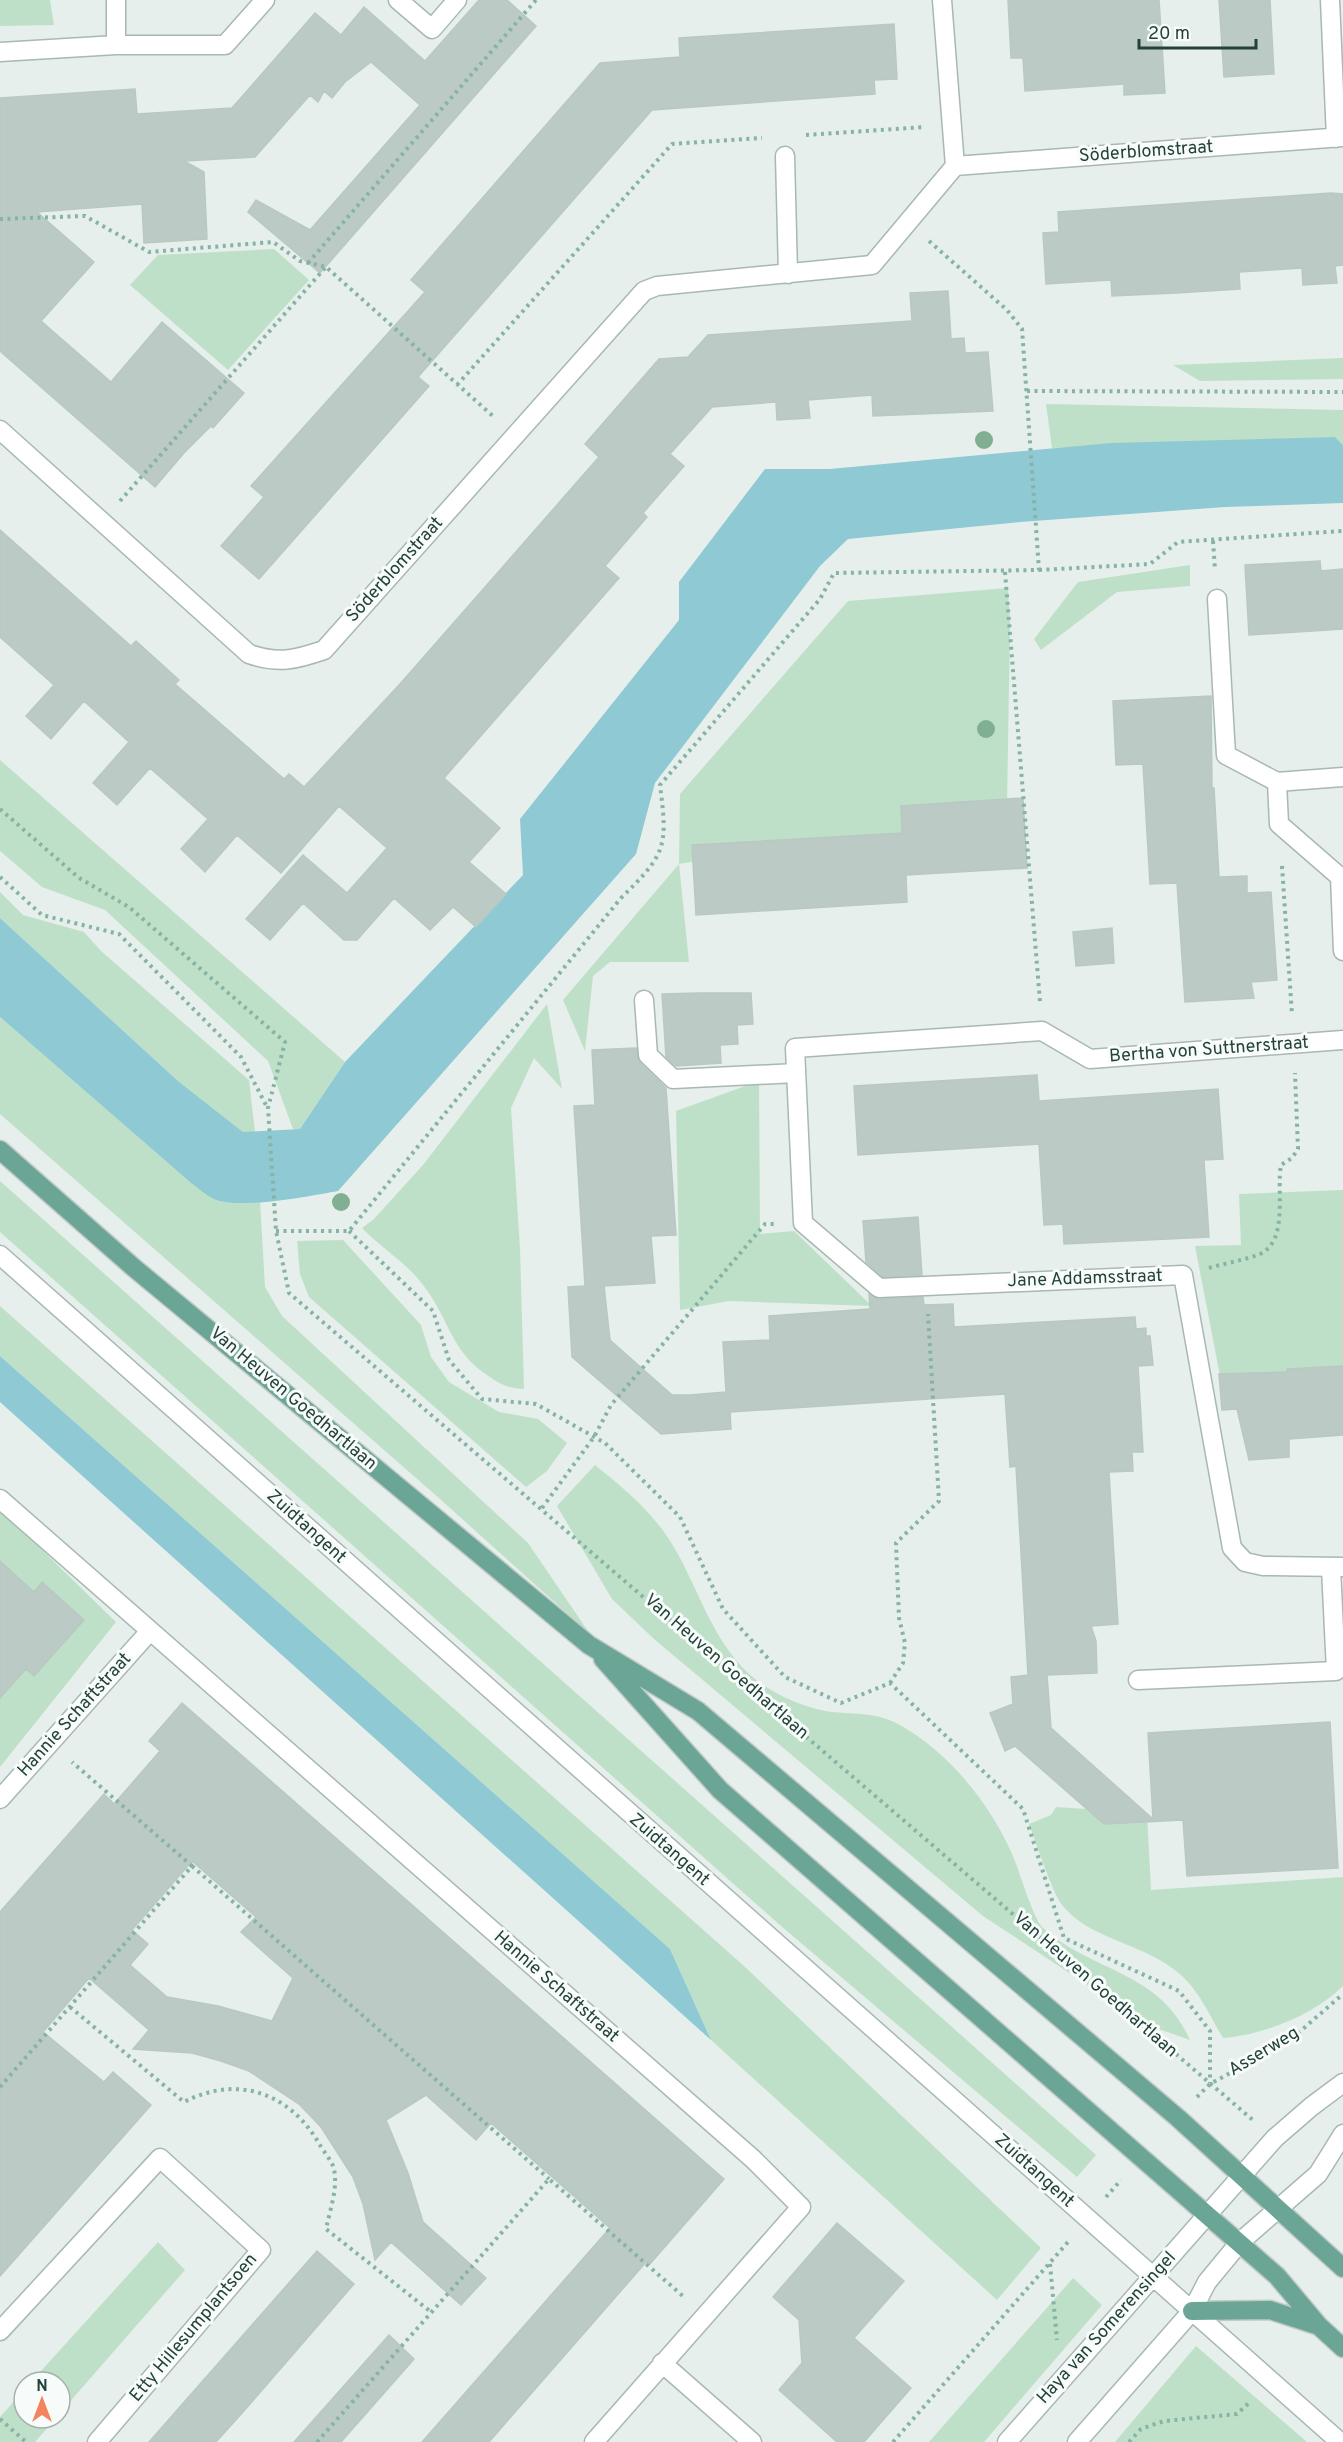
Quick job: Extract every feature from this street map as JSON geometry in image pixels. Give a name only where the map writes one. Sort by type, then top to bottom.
[{"type":"main road","name":"Van Heuven Goedhartlaan","points":[[0,1150],[133,1267],[589,1645],[720,1790],[1278,2276],[1319,2325],[1343,2348]]},
{"type":"main road","name":"Van Heuven Goedhartlaan","points":[[589,1645],[698,1711],[1178,2118],[1343,2268]]},
{"type":"main road","points":[[1192,2311],[1270,2310],[1319,2325]]},
{"type":"street","points":[[116,0],[116,45]]},
{"type":"street","points":[[0,52],[116,45],[225,45],[265,0]]},
{"type":"street","points":[[398,0],[432,29],[457,0]]},
{"type":"street","points":[[942,0],[955,166]]},
{"type":"street","name":"Söderblomstraat","points":[[0,430],[249,654],[272,662],[324,650],[644,291],[657,286],[872,265],[955,166],[1340,137],[1330,0]]},
{"type":"street","points":[[785,156],[788,274]]},
{"type":"street","points":[[1216,599],[1226,755],[1277,782],[1343,777]]},
{"type":"street","points":[[1277,782],[1280,824],[1340,877],[1343,951]]},
{"type":"street","points":[[644,1000],[648,1055],[673,1079],[796,1073]]},
{"type":"street","points":[[803,1223],[795,1048],[1042,1031]]},
{"type":"street","name":"Bertha von Suttnerstraat","points":[[1042,1031],[1090,1059],[1343,1040]]},
{"type":"street","name":"Jane Addamsstraat","points":[[803,1223],[879,1288],[1183,1275],[1232,1548],[1245,1562],[1263,1566],[1337,1568],[1336,1671],[1138,1680]]},
{"type":"street","name":"Zuidtangent","points":[[0,1255],[670,1851],[1340,2442]]},
{"type":"street","name":"Hannie Schaftstraat","points":[[0,1498],[753,2159],[801,2207],[594,2442]]},
{"type":"street","name":"Hannie Schaftstraat","points":[[0,1799],[150,1631]]},
{"type":"street","points":[[1241,2176],[1275,2138],[1343,2083]]},
{"type":"street","points":[[1077,2442],[1192,2311],[1207,2282],[1240,2242],[1318,2174],[1343,2134]]},
{"type":"street","name":"Etty Hillesumplantsoen","points":[[0,2331],[160,2158],[261,2250],[97,2442]]},
{"type":"street","name":"Haya van Somerensingel","points":[[1006,2442],[1241,2176]]},
{"type":"street","points":[[662,2363],[752,2442]]},
{"type":"path","points":[[308,263],[536,0]]},
{"type":"path","points":[[795,136],[952,125]]},
{"type":"path","points":[[457,385],[672,144],[772,137]]},
{"type":"path","points":[[0,219],[85,216],[149,252],[273,242],[300,261],[326,267],[515,435]]},
{"type":"path","points":[[908,223],[1007,310],[1022,329],[1039,570]]},
{"type":"path","points":[[102,522],[326,267]]},
{"type":"path","points":[[1027,391],[1343,392]]},
{"type":"path","points":[[349,1231],[621,898],[659,857],[665,824],[660,784],[820,599],[834,573],[1005,572],[1150,564],[1178,542],[1343,531]]},
{"type":"path","points":[[1005,572],[1042,1031]]},
{"type":"path","points":[[0,809],[79,878],[129,907],[285,1042],[268,1108]]},
{"type":"path","points":[[0,877],[42,915],[119,934],[241,1057],[268,1108]]},
{"type":"path","name":"Van Heuven Goedhartlaan","points":[[268,1108],[276,1231],[289,1293],[1210,2084]]},
{"type":"path","points":[[542,1508],[594,1437],[611,1405],[765,1224],[803,1223]]},
{"type":"path","points":[[276,1231],[349,1231],[433,1311],[449,1360],[482,1399],[536,1404],[605,1443],[680,1517],[723,1609],[786,1677],[841,1703],[890,1683],[903,1663],[904,1643],[899,1618],[896,1543],[939,1501],[926,1286]]},
{"type":"path","points":[[890,1683],[1023,1809],[1064,1938],[1179,1991],[1210,2031],[1210,2084]]},
{"type":"path","points":[[50,1743],[705,2315]]},
{"type":"path","points":[[0,2087],[192,1866]]},
{"type":"path","name":"Asserweg","points":[[1210,2084],[1289,2041],[1343,1994]]},
{"type":"path","points":[[70,2007],[184,2102],[205,2091],[241,2087],[287,2104],[315,2136],[334,2169],[334,2192],[326,2229],[431,2312]]},
{"type":"path","points":[[317,2442],[549,2179]]},
{"type":"path","points":[[893,2442],[1050,2263],[1060,2379]]},
{"type":"path","points":[[0,2419],[26,2442]]},
{"type":"green space","points":[[0,0],[50,0],[54,25],[0,26]]},
{"type":"green space","points":[[274,249],[309,280],[228,370],[130,285],[158,255]]},
{"type":"green space","points":[[1343,358],[1343,379],[1200,381],[1173,365]]},
{"type":"green space","points":[[1046,404],[1343,410],[1343,445],[1335,437],[1052,448]]},
{"type":"green space","points":[[1190,565],[1190,586],[1117,592],[1041,650],[1034,639],[1078,582]]},
{"type":"green space","points":[[1008,588],[1010,625],[1007,805],[904,846],[702,860],[679,864],[680,794],[848,601]]},
{"type":"green space","points":[[0,760],[345,1062],[300,1129],[293,1129],[268,1061],[105,910],[42,887],[0,851]]},
{"type":"green space","points":[[679,864],[689,962],[610,962],[593,976],[585,1051],[563,1000]]},
{"type":"green space","points":[[0,892],[23,915],[84,932],[101,951],[249,1080],[255,1132],[243,1132],[178,1081],[0,918]]},
{"type":"green space","points":[[547,1004],[562,1089],[534,1058],[511,1108],[520,1248],[524,1389],[519,1389],[494,1380],[466,1357],[432,1298],[417,1277],[362,1228],[374,1219],[423,1165]]},
{"type":"green space","points":[[0,1017],[191,1183],[209,1195],[223,1200],[260,1201],[265,1287],[282,1316],[528,1543],[590,1634],[440,1499],[0,1114]]},
{"type":"green space","points":[[759,1081],[760,1234],[794,1231],[872,1306],[729,1301],[680,1310],[676,1111]]},
{"type":"green space","points":[[0,1181],[1096,2155],[1077,2177],[781,1926],[0,1232]]},
{"type":"green space","points":[[1343,1190],[1343,1378],[1222,1386],[1195,1246],[1241,1245],[1239,1194]]},
{"type":"green space","points":[[343,1240],[421,1325],[431,1357],[449,1382],[499,1412],[538,1419],[567,1443],[547,1471],[526,1487],[309,1297],[300,1274],[297,1241]]},
{"type":"green space","points":[[0,1306],[744,1966],[1041,2248],[997,2300],[711,2040],[670,1949],[0,1356]]},
{"type":"green space","points":[[595,1465],[639,1503],[659,1525],[675,1549],[721,1639],[750,1675],[770,1689],[802,1705],[825,1711],[882,1717],[900,1725],[936,1751],[968,1784],[995,1821],[1015,1861],[1032,1907],[1043,1928],[1062,1943],[1124,1975],[1161,1999],[1177,2017],[1190,2040],[1133,2020],[1092,1988],[983,1916],[654,1639],[612,1599],[557,1506]]},
{"type":"green space","points":[[0,1509],[116,1622],[0,1767]]},
{"type":"green space","points":[[1056,1807],[1147,1813],[1151,1890],[1343,1877],[1343,1986],[1318,2006],[1287,2022],[1255,2033],[1223,2038],[1201,2000],[1181,1975],[1159,1959],[1086,1925],[1062,1905],[1049,1878],[1029,1824],[1051,1815]]},
{"type":"green space","points":[[158,2242],[185,2270],[72,2399],[72,2370],[42,2370]]},
{"type":"green space","points":[[1073,2278],[1102,2305],[984,2442],[929,2442]]},
{"type":"green space","points":[[1196,2346],[1307,2442],[1115,2442]]},
{"type":"green space","points":[[12,2404],[12,2430],[46,2430],[35,2442],[0,2442],[0,2417]]},
{"type":"water","points":[[1335,437],[1343,445],[1343,503],[1225,507],[1020,522],[848,539],[820,566],[655,783],[636,854],[338,1191],[257,1203],[226,1202],[214,1199],[191,1183],[0,1017],[0,918],[178,1081],[243,1132],[300,1129],[345,1062],[523,875],[520,819],[679,620],[679,582],[765,469],[830,469],[1111,443]]},
{"type":"water","points":[[0,1356],[670,1949],[711,2040],[0,1402]]},
{"type":"building","points":[[479,0],[507,0],[536,26],[320,273],[248,212],[256,200],[310,230],[420,105],[371,62],[345,82],[332,98],[324,91],[318,102],[310,95],[255,157],[184,161],[204,172],[207,239],[144,243],[142,204],[37,212],[94,262],[41,321],[111,382],[162,322],[244,393],[213,428],[211,426],[184,453],[155,487],[0,351],[0,98],[135,89],[137,114],[232,108],[315,13],[341,35],[364,7],[425,61]]},
{"type":"building","points":[[1008,0],[1159,0],[1165,93],[1124,95],[1124,84],[1025,91],[1023,58],[1011,58]]},
{"type":"building","points":[[1219,0],[1270,0],[1274,74],[1224,77]]},
{"type":"building","points":[[894,24],[897,79],[874,80],[875,94],[652,110],[418,377],[429,386],[259,579],[221,546],[264,497],[251,486],[425,292],[411,280],[600,63],[680,57],[679,38]]},
{"type":"building","points":[[1343,194],[1343,265],[1335,266],[1337,283],[1303,285],[1302,268],[1239,272],[1240,289],[1176,293],[1112,296],[1111,280],[1046,284],[1043,233],[1059,232],[1058,212]]},
{"type":"building","points":[[948,291],[951,339],[964,338],[965,353],[988,352],[993,411],[873,416],[872,395],[808,400],[810,418],[777,420],[776,402],[712,407],[670,454],[684,466],[643,513],[647,517],[605,566],[619,578],[444,778],[500,828],[469,862],[506,894],[476,927],[453,907],[430,930],[394,898],[357,940],[344,940],[303,903],[270,940],[246,919],[303,855],[347,893],[387,848],[339,806],[281,873],[237,835],[205,872],[181,849],[208,819],[150,768],[117,805],[93,783],[129,742],[84,701],[51,739],[26,716],[54,685],[0,637],[0,530],[131,646],[136,641],[179,680],[175,684],[284,779],[289,774],[304,787],[400,684],[599,457],[585,444],[659,359],[688,357],[708,335],[912,321],[910,293]]},
{"type":"building","points":[[1320,561],[1321,571],[1343,569],[1343,629],[1249,635],[1245,565]]},
{"type":"building","points":[[1211,696],[1212,788],[1214,788],[1219,877],[1247,876],[1247,893],[1271,892],[1277,980],[1251,982],[1254,998],[1185,1002],[1177,883],[1150,884],[1143,764],[1116,765],[1113,701]]},
{"type":"building","points":[[1023,798],[1027,868],[906,875],[907,902],[696,915],[692,845],[902,833],[901,806]]},
{"type":"building","points":[[1112,928],[1114,963],[1076,966],[1073,932]]},
{"type":"building","points":[[751,993],[753,1024],[737,1025],[738,1044],[720,1045],[721,1063],[676,1066],[666,1057],[662,994]]},
{"type":"building","points":[[636,1048],[640,1063],[666,1088],[676,1235],[651,1236],[655,1283],[604,1286],[610,1340],[672,1395],[690,1395],[726,1392],[723,1342],[770,1340],[769,1316],[870,1309],[869,1294],[879,1299],[923,1297],[924,1305],[953,1304],[954,1327],[1135,1317],[1136,1329],[1146,1328],[1146,1336],[1150,1336],[1153,1365],[1138,1366],[1143,1452],[1132,1452],[1133,1471],[1109,1472],[1118,1624],[1091,1626],[1096,1641],[1097,1673],[1047,1675],[1051,1728],[1153,1819],[1148,1733],[1330,1722],[1338,1868],[1187,1876],[1183,1820],[1104,1824],[1015,1746],[1005,1751],[990,1713],[1013,1704],[1011,1677],[1028,1675],[1016,1466],[1010,1467],[1005,1394],[730,1412],[731,1429],[661,1434],[572,1357],[568,1287],[585,1286],[574,1106],[595,1105],[592,1050]]},
{"type":"building","points":[[1037,1075],[1039,1101],[1218,1089],[1223,1159],[1204,1160],[1209,1237],[1064,1244],[1063,1224],[1044,1225],[1039,1144],[858,1155],[854,1086]]},
{"type":"building","points":[[918,1217],[922,1275],[883,1277],[866,1262],[863,1221]]},
{"type":"building","points":[[1343,1366],[1343,1435],[1289,1439],[1289,1457],[1249,1460],[1237,1409],[1222,1410],[1219,1374],[1287,1372],[1287,1369]]},
{"type":"building","points":[[0,1561],[34,1592],[42,1582],[84,1620],[34,1676],[26,1669],[0,1698]]},
{"type":"building","points":[[182,1703],[724,2179],[650,2264],[647,2261],[489,2442],[422,2442],[610,2228],[491,2123],[476,2140],[426,2095],[386,2120],[408,2173],[423,2222],[486,2278],[461,2305],[391,2242],[375,2260],[363,2204],[353,2177],[321,2127],[299,2104],[249,2071],[221,2061],[192,2053],[133,2049],[149,2030],[89,1978],[43,2032],[104,2082],[113,2072],[151,2105],[0,2276],[0,1912],[104,1794],[114,1804],[160,1751],[149,1741]],"holes":[[[192,1861],[256,1917],[241,1932],[293,1978],[272,2021],[218,2006],[167,1997],[130,1965],[148,1944],[132,1930]]]},
{"type":"building","points":[[837,2223],[904,2281],[854,2338],[911,2388],[864,2442],[837,2442],[779,2390],[802,2363],[799,2320],[773,2297]]},
{"type":"building","points":[[317,2251],[354,2284],[243,2412],[216,2442],[149,2442]]},
{"type":"building","points":[[389,2335],[414,2359],[341,2442],[294,2442]]}]
